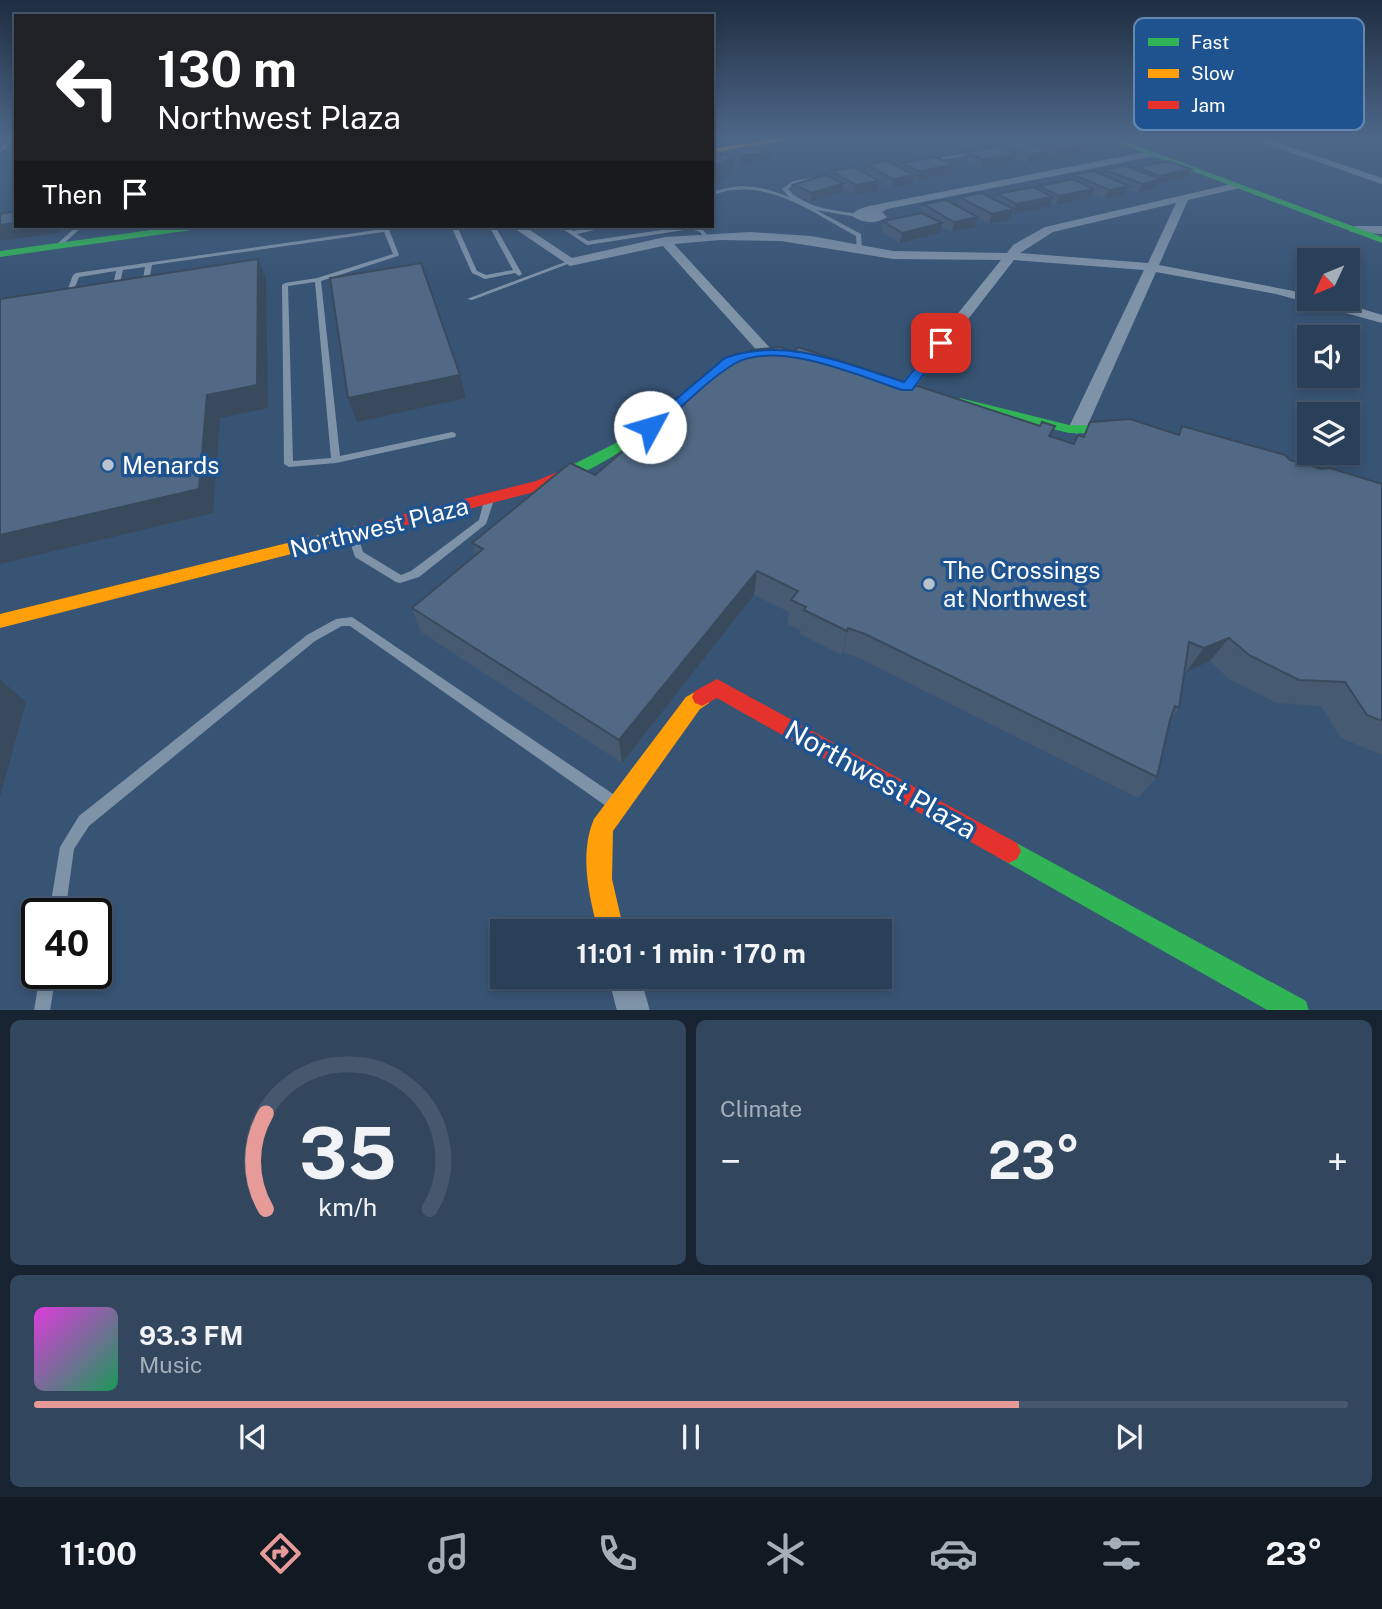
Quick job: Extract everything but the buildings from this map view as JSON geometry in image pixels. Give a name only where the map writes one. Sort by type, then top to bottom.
[{"type":"street","points":[[857,215],[876,219],[881,215],[875,211],[884,206],[986,186]]},
{"type":"street","points":[[890,382],[915,392],[1010,256],[1031,237],[1049,229],[1235,186]]},
{"type":"street","points":[[1236,186],[1382,240]]},
{"type":"street","points":[[1077,429],[1184,198]]},
{"type":"street","points":[[520,228],[570,262],[619,248],[665,241],[706,237],[792,238],[909,257],[1010,256],[1152,267],[1297,296]]},
{"type":"street","points":[[0,254],[155,229]]},
{"type":"street","points":[[1355,230],[1382,230]]},
{"type":"street","points":[[665,241],[773,352]]},
{"type":"street","points":[[1358,312],[1382,319]]},
{"type":"street","points":[[748,356],[773,352]]},
{"type":"street","name":"Northwest Plaza","points":[[0,621],[541,485],[619,447],[701,385]]},
{"type":"street","points":[[949,399],[1077,429],[1138,430]]},
{"type":"street","name":"Northwest Plaza","points":[[608,919],[598,881],[597,852],[602,827],[693,703],[717,688],[1296,1010]]},
{"type":"street","points":[[628,989],[634,1010]]},
{"type":"lane","points":[[790,186],[785,189],[793,196],[826,210],[857,215]]},
{"type":"lane","points":[[714,193],[736,187],[766,189],[859,235],[860,250]]},
{"type":"lane","points":[[58,246],[78,228]]},
{"type":"lane","points":[[455,228],[474,272],[485,277],[516,271]]},
{"type":"lane","points":[[493,228],[522,279]]},
{"type":"lane","points":[[564,228],[587,243],[681,228]]},
{"type":"lane","points":[[571,233],[599,228]]},
{"type":"lane","points":[[695,228],[706,237]]},
{"type":"lane","points":[[64,309],[76,275],[385,229],[396,255],[318,280],[285,285],[289,464],[336,460],[452,435]]},
{"type":"lane","points":[[248,249],[248,259]]},
{"type":"lane","points":[[221,263],[222,253]]},
{"type":"lane","points":[[195,267],[197,257]]},
{"type":"lane","points":[[172,271],[174,261]]},
{"type":"lane","points":[[470,299],[570,262]]},
{"type":"lane","points":[[143,297],[149,264]]},
{"type":"lane","points":[[113,301],[120,269]]},
{"type":"lane","points":[[95,283],[100,271]]},
{"type":"lane","points":[[318,280],[336,460]]},
{"type":"lane","points":[[352,534],[359,554],[400,579],[415,574],[483,522],[489,500]]},
{"type":"lane","points":[[59,898],[67,847],[83,821],[311,638],[340,622],[352,621],[617,805]]},
{"type":"lane","points":[[42,1010],[45,989]]},
{"type":"traffic: fast","points":[[1237,186],[1382,240]]},
{"type":"traffic: fast","points":[[0,254],[185,228]]},
{"type":"traffic: fast","points":[[567,473],[619,447],[689,395]]},
{"type":"traffic: fast","points":[[960,402],[1069,429],[1121,430]]},
{"type":"traffic: fast","points":[[1009,851],[1294,1010]]},
{"type":"traffic: slow","points":[[0,621],[356,532]]},
{"type":"traffic: slow","points":[[608,919],[600,879],[602,827],[693,703],[702,697]]},
{"type":"traffic: jam","points":[[356,532],[541,485],[567,473]]},
{"type":"traffic: jam","points":[[702,697],[717,688],[1009,851]]},
{"type":"place","name":"Menards","points":[[108,465]]},
{"type":"place","name":"The Crossings at Northwest","points":[[929,584]]},
{"type":"route","points":[[650,427],[730,361],[738,358],[766,352],[804,355],[907,387],[941,343]]}]
